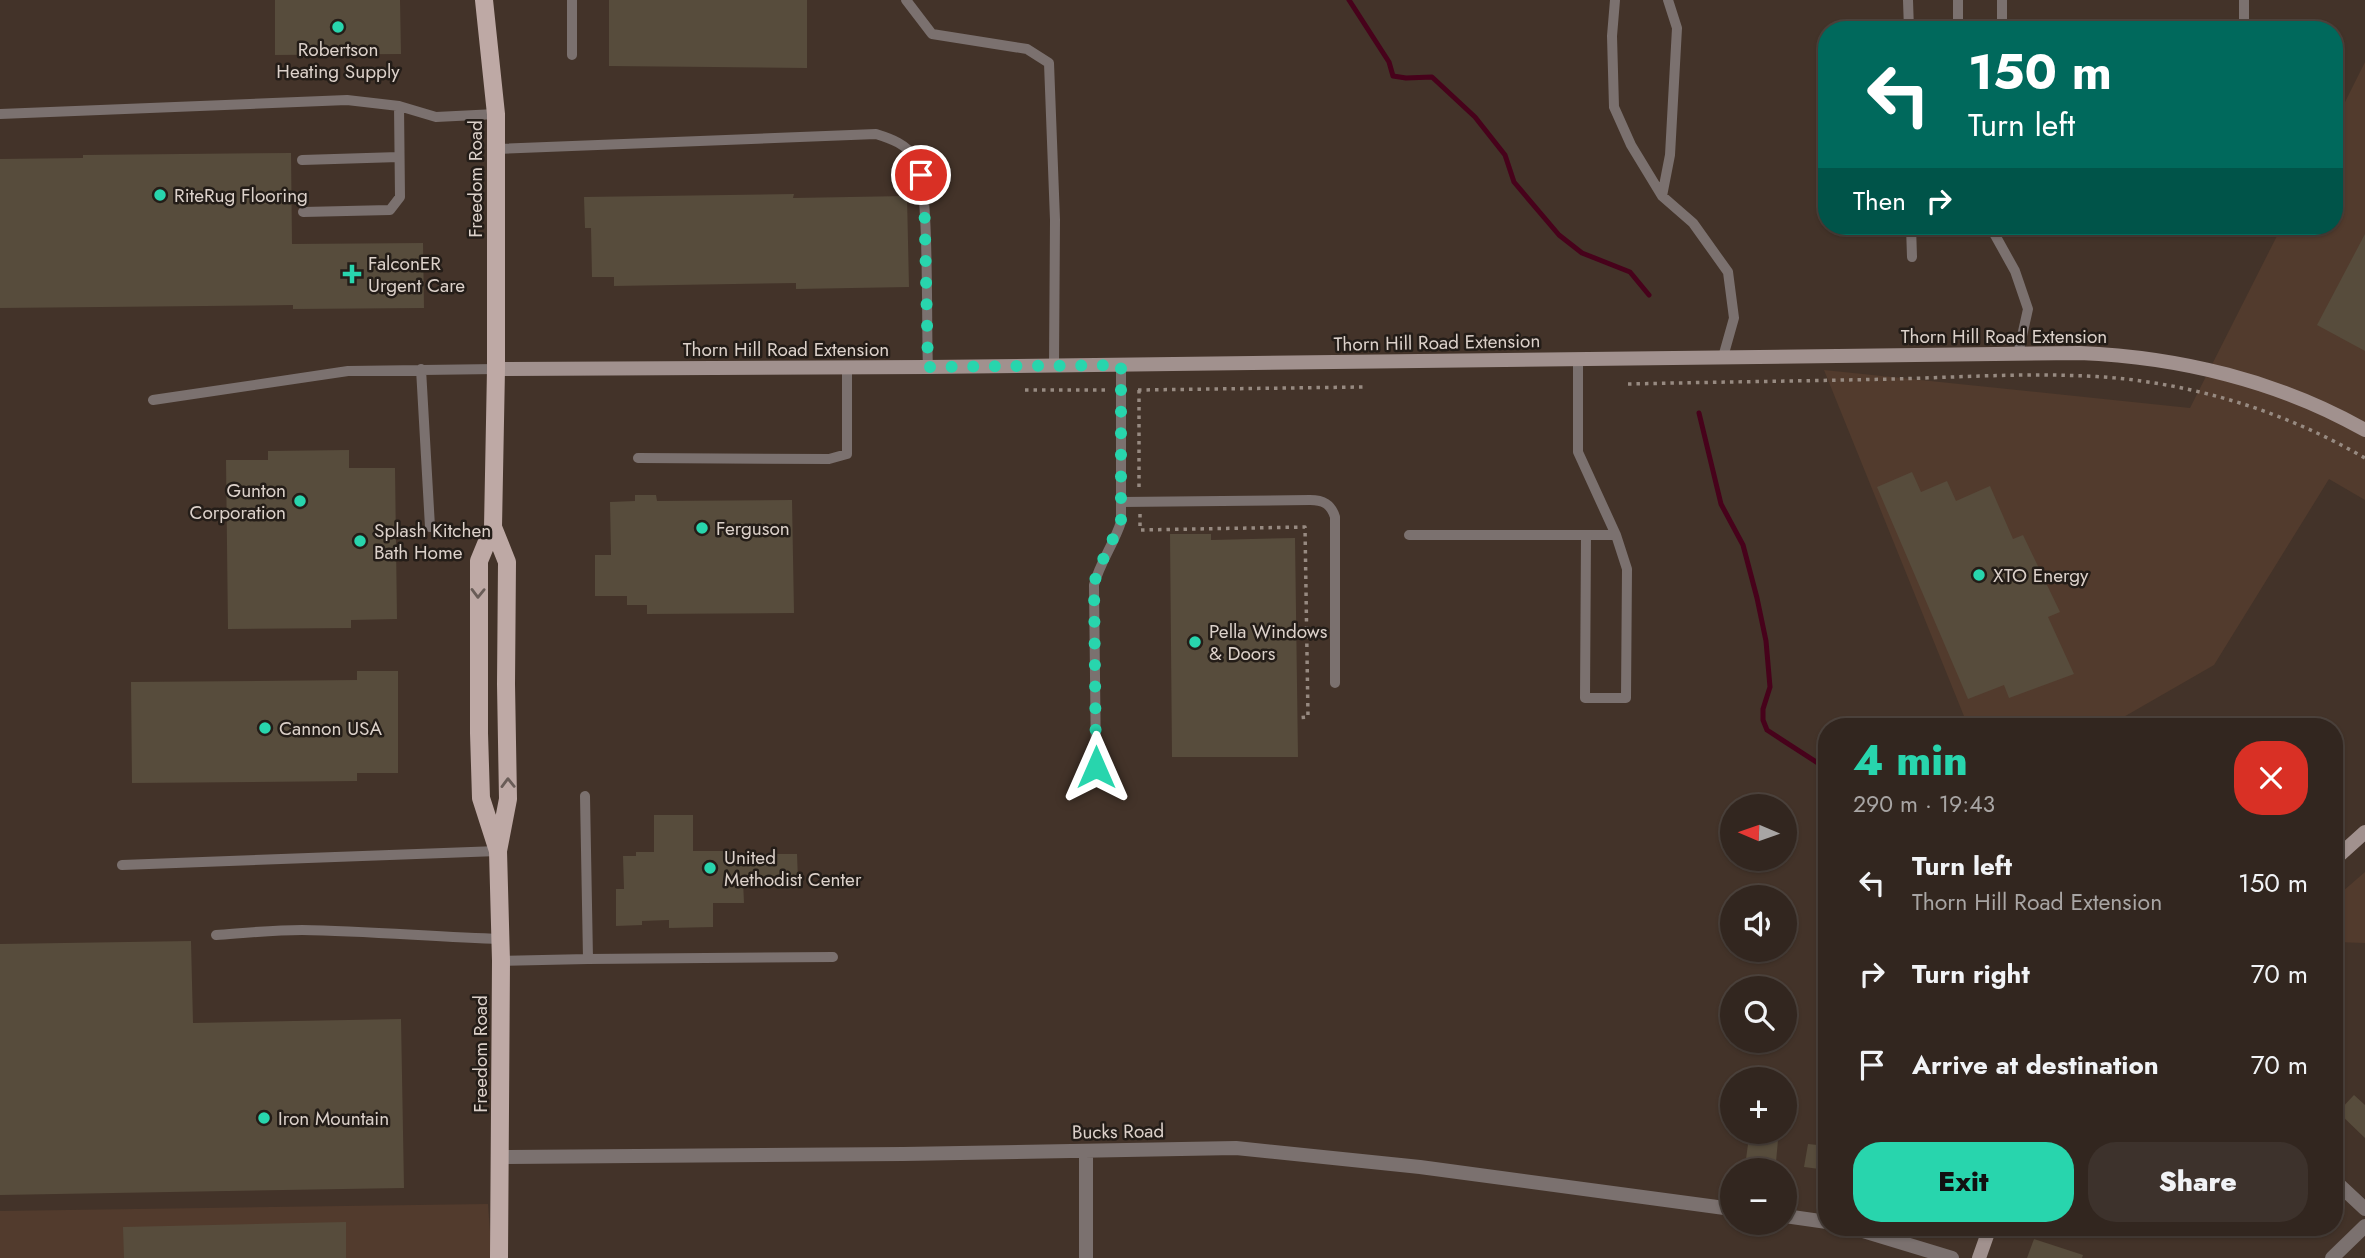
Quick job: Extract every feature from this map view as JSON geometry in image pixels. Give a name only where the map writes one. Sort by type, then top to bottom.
[{"type":"main road","name":"Freedom Road","points":[[484,0],[496,114],[496,369],[492,527],[479,561],[479,691],[481,798],[498,850]]},
{"type":"main road","name":"Freedom Road","points":[[492,527],[507,562],[508,799],[498,850],[501,939],[499,1258]]},
{"type":"street","name":"Thorn Hill Road Extension","points":[[496,369],[847,368],[2114,354],[2202,368],[2269,387],[2365,430]]},
{"type":"street","points":[[2343,852],[2365,832]]},
{"type":"street","name":"Bucks Road","points":[[501,1157],[1236,1148],[1420,1167],[1720,1207]]},
{"type":"street","points":[[1086,1151],[1086,1258]]},
{"type":"street","points":[[2343,1188],[2365,1209]]},
{"type":"street","points":[[1797,1218],[1818,1221]]},
{"type":"street","points":[[2332,1258],[2365,1226]]},
{"type":"street","points":[[1880,1236],[1952,1258]]},
{"type":"street","points":[[1979,1258],[1987,1236]]},
{"type":"lane","points":[[572,0],[572,55]]},
{"type":"lane","points":[[906,0],[932,34],[1027,49],[1049,63],[1055,220],[1054,365]]},
{"type":"lane","points":[[1615,0],[1612,36],[1614,107],[1632,145],[1662,196],[1693,223],[1728,272],[1734,318],[1723,357]]},
{"type":"lane","points":[[1662,196],[1670,155],[1676,28],[1668,0]]},
{"type":"lane","points":[[1908,0],[1909,21]]},
{"type":"lane","points":[[1958,0],[1958,21]]},
{"type":"lane","points":[[2002,0],[2002,21]]},
{"type":"lane","points":[[2244,0],[2244,21]]},
{"type":"lane","points":[[0,114],[347,100],[399,106],[436,117],[496,114]]},
{"type":"lane","points":[[303,212],[390,210],[400,197],[399,106]]},
{"type":"lane","points":[[497,149],[876,134],[899,142],[918,160],[924,189],[928,367]]},
{"type":"lane","points":[[302,160],[399,157]]},
{"type":"lane","points":[[1912,235],[1912,257]]},
{"type":"lane","points":[[1995,235],[2015,271],[2028,309],[2018,354]]},
{"type":"lane","points":[[1578,359],[1578,452],[1616,535],[1627,569],[1626,698],[1586,698],[1586,535]]},
{"type":"lane","points":[[1096,767],[1094,585],[1097,572],[1119,529],[1122,502],[1121,365]]},
{"type":"lane","points":[[638,458],[829,459],[847,454],[847,368]]},
{"type":"lane","points":[[422,369],[430,527]]},
{"type":"lane","points":[[153,400],[348,371],[496,369]]},
{"type":"lane","points":[[1122,502],[1319,500],[1326,503],[1335,517],[1335,683]]},
{"type":"lane","points":[[1409,535],[1616,535]]},
{"type":"lane","points":[[584,796],[588,959]]},
{"type":"lane","points":[[122,865],[498,850]]},
{"type":"lane","points":[[216,935],[299,930],[501,939]]},
{"type":"lane","points":[[501,961],[833,957]]},
{"type":"path","points":[[1628,384],[2008,376],[2125,379],[2222,397],[2275,414],[2324,434],[2365,458]]},
{"type":"path","points":[[1025,390],[1363,387]]},
{"type":"path","points":[[1139,390],[1140,530],[1305,527],[1308,717],[1297,718]]},
{"type":"shaded area","points":[[2365,62],[2365,500],[2329,479],[2214,665],[2122,718],[1965,718],[1824,370],[2190,408],[2277,235],[2343,235],[2343,106]]},
{"type":"shaded area","points":[[2365,872],[2365,943],[2343,942],[2343,891]]},
{"type":"shaded area","points":[[488,1204],[492,1258],[0,1258],[0,1211]]},
{"type":"building","name":"Robertson Heating Supply","points":[[275,0],[400,0],[401,54],[275,55]]},
{"type":"building","points":[[609,0],[807,0],[807,68],[609,66]]},
{"type":"building","points":[[291,153],[292,244],[423,243],[424,308],[293,309],[293,305],[0,308],[0,159],[83,158],[83,155]]},
{"type":"building","points":[[794,194],[793,198],[907,196],[909,287],[796,289],[796,283],[614,286],[614,277],[592,277],[591,228],[585,228],[584,197]]},
{"type":"building","points":[[2365,234],[2365,351],[2317,325]]},
{"type":"building","points":[[349,450],[349,468],[395,468],[397,619],[351,620],[351,628],[228,629],[226,460],[268,460],[268,451]]},
{"type":"building","name":"XTO Energy","points":[[1912,472],[1921,492],[1947,481],[1956,501],[1990,486],[2013,539],[2023,535],[2060,612],[2048,617],[2074,674],[2009,698],[2004,685],[1968,699],[1877,487]]},
{"type":"building","name":"Ferguson","points":[[635,495],[656,495],[657,501],[792,500],[794,613],[647,614],[647,605],[627,605],[627,596],[595,596],[595,555],[611,555],[610,502],[635,501]]},
{"type":"building","points":[[1170,534],[1211,534],[1211,540],[1295,538],[1298,757],[1172,757]]},
{"type":"building","name":"Cannon USA","points":[[357,671],[398,671],[398,773],[357,773],[357,781],[132,783],[131,682],[357,680]]},
{"type":"building","name":"United Methodist Center","points":[[654,815],[693,815],[693,851],[797,854],[798,880],[743,881],[744,903],[713,903],[713,927],[669,928],[669,920],[616,926],[616,889],[624,889],[623,856],[636,856],[636,852],[654,852]]},
{"type":"building","name":"Iron Mountain","points":[[191,941],[193,1023],[401,1019],[404,1188],[0,1195],[0,944]]},
{"type":"building","points":[[2354,1095],[2365,1105],[2365,1138],[2343,1117],[2343,1107]]},
{"type":"building","points":[[1748,1144],[1778,1144],[1776,1158],[1746,1158]]},
{"type":"building","points":[[1808,1144],[1818,1145],[1818,1169],[1804,1167]]},
{"type":"building","points":[[346,1222],[346,1258],[124,1258],[123,1227]]},
{"type":"building","points":[[2034,1239],[2083,1255],[2082,1258],[2027,1258]]},
{"type":"waterway","points":[[1349,0],[1389,62],[1393,76],[1432,77],[1475,117],[1505,155],[1514,182],[1559,235],[1582,253],[1630,272],[1649,295]]},
{"type":"waterway","points":[[1699,413],[1721,504],[1743,545],[1766,641],[1770,687],[1763,709],[1763,720],[1767,730],[1818,763]]},
{"type":"place","name":"Robertson Heating Supply","points":[[338,27]]},
{"type":"place","name":"RiteRug Flooring","points":[[160,195]]},
{"type":"place","name":"FalconER Urgent Care","points":[[352,274]]},
{"type":"place","name":"Gunton Corporation","points":[[300,501]]},
{"type":"place","name":"Ferguson","points":[[702,528]]},
{"type":"place","name":"Splash Kitchen Bath Home","points":[[360,541]]},
{"type":"place","name":"XTO Energy","points":[[1979,575]]},
{"type":"place","name":"Pella Windows & Doors","points":[[1195,642]]},
{"type":"place","name":"Cannon USA","points":[[265,728]]},
{"type":"place","name":"United Methodist Center","points":[[710,868]]},
{"type":"place","name":"Iron Mountain","points":[[264,1118]]},
{"type":"route","points":[[921,175],[924,189],[928,367],[1121,365],[1121,522],[1097,572],[1094,585],[1096,767]]}]
